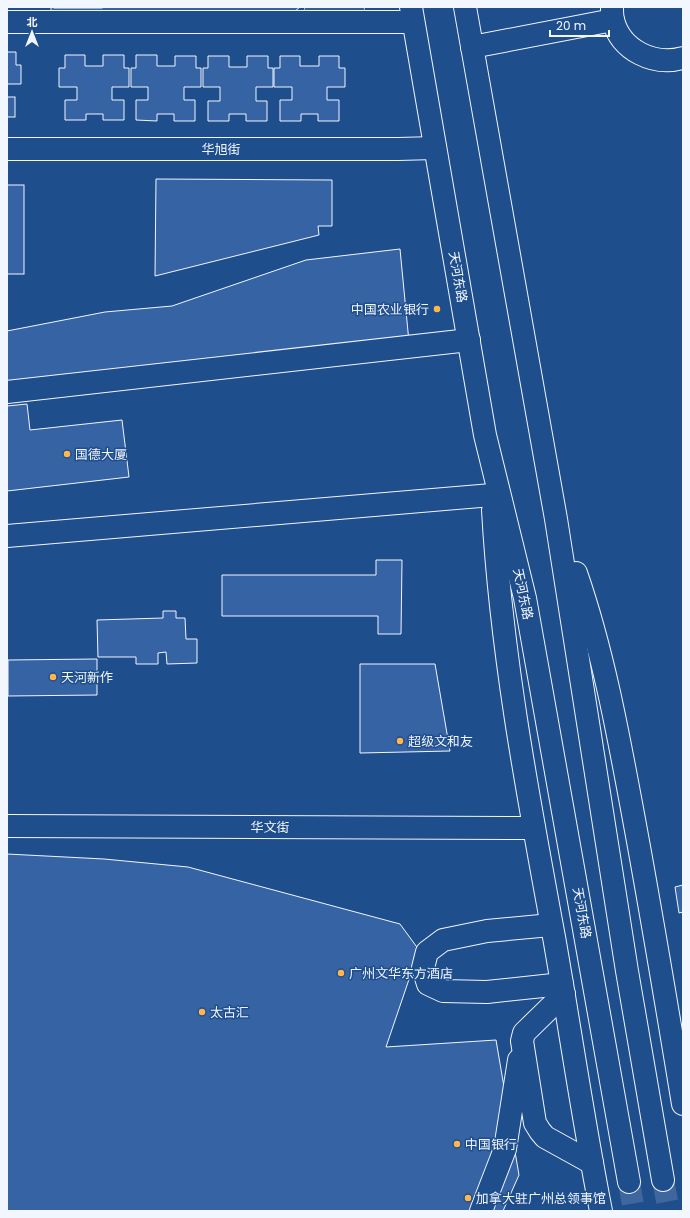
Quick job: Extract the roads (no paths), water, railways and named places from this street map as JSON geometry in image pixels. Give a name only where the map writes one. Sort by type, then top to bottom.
[{"type":"main road","points":[[465,7],[556,519],[627,971],[663,1180]]},
{"type":"main road","points":[[10,17],[412,14]]},
{"type":"main road","name":"天河东路","points":[[412,14],[485,435],[524,598],[629,1182]]},
{"type":"main road","points":[[472,47],[613,14],[622,38],[635,52],[653,59],[682,62]]},
{"type":"main road","name":"华旭街","points":[[7,149],[435,148]]},
{"type":"main road","points":[[7,392],[469,340]]},
{"type":"main road","points":[[485,435],[492,495],[501,606],[514,705],[534,828],[601,1209]]},
{"type":"main road","points":[[7,536],[492,495]]},
{"type":"main road","points":[[556,519],[578,579],[599,652],[622,753],[683,1104]]},
{"type":"main road","name":"华文街","points":[[7,826],[534,828]]},
{"type":"main road","points":[[551,925],[487,931],[443,940],[427,952],[423,968],[428,984],[443,992],[563,989]]},
{"type":"main road","points":[[482,1211],[505,1149],[524,1033],[563,989]]},
{"type":"main road","points":[[522,1041],[535,1123],[545,1137],[592,1163]]},
{"type":"tunnel","points":[[663,1180],[669,1211]]},
{"type":"tunnel","points":[[629,1182],[634,1211]]},
{"type":"place","name":"中国农业银行","points":[[437,309]]},
{"type":"place","name":"国德大厦","points":[[67,454]]},
{"type":"place","name":"天河新作","points":[[53,677]]},
{"type":"place","name":"超级文和友","points":[[400,741]]},
{"type":"place","name":"广州文华东方酒店","points":[[341,973]]},
{"type":"place","name":"太古汇","points":[[202,1012]]},
{"type":"place","name":"中国银行","points":[[457,1144]]},
{"type":"place","name":"加拿大驻广州总领事馆","points":[[468,1198]]}]
